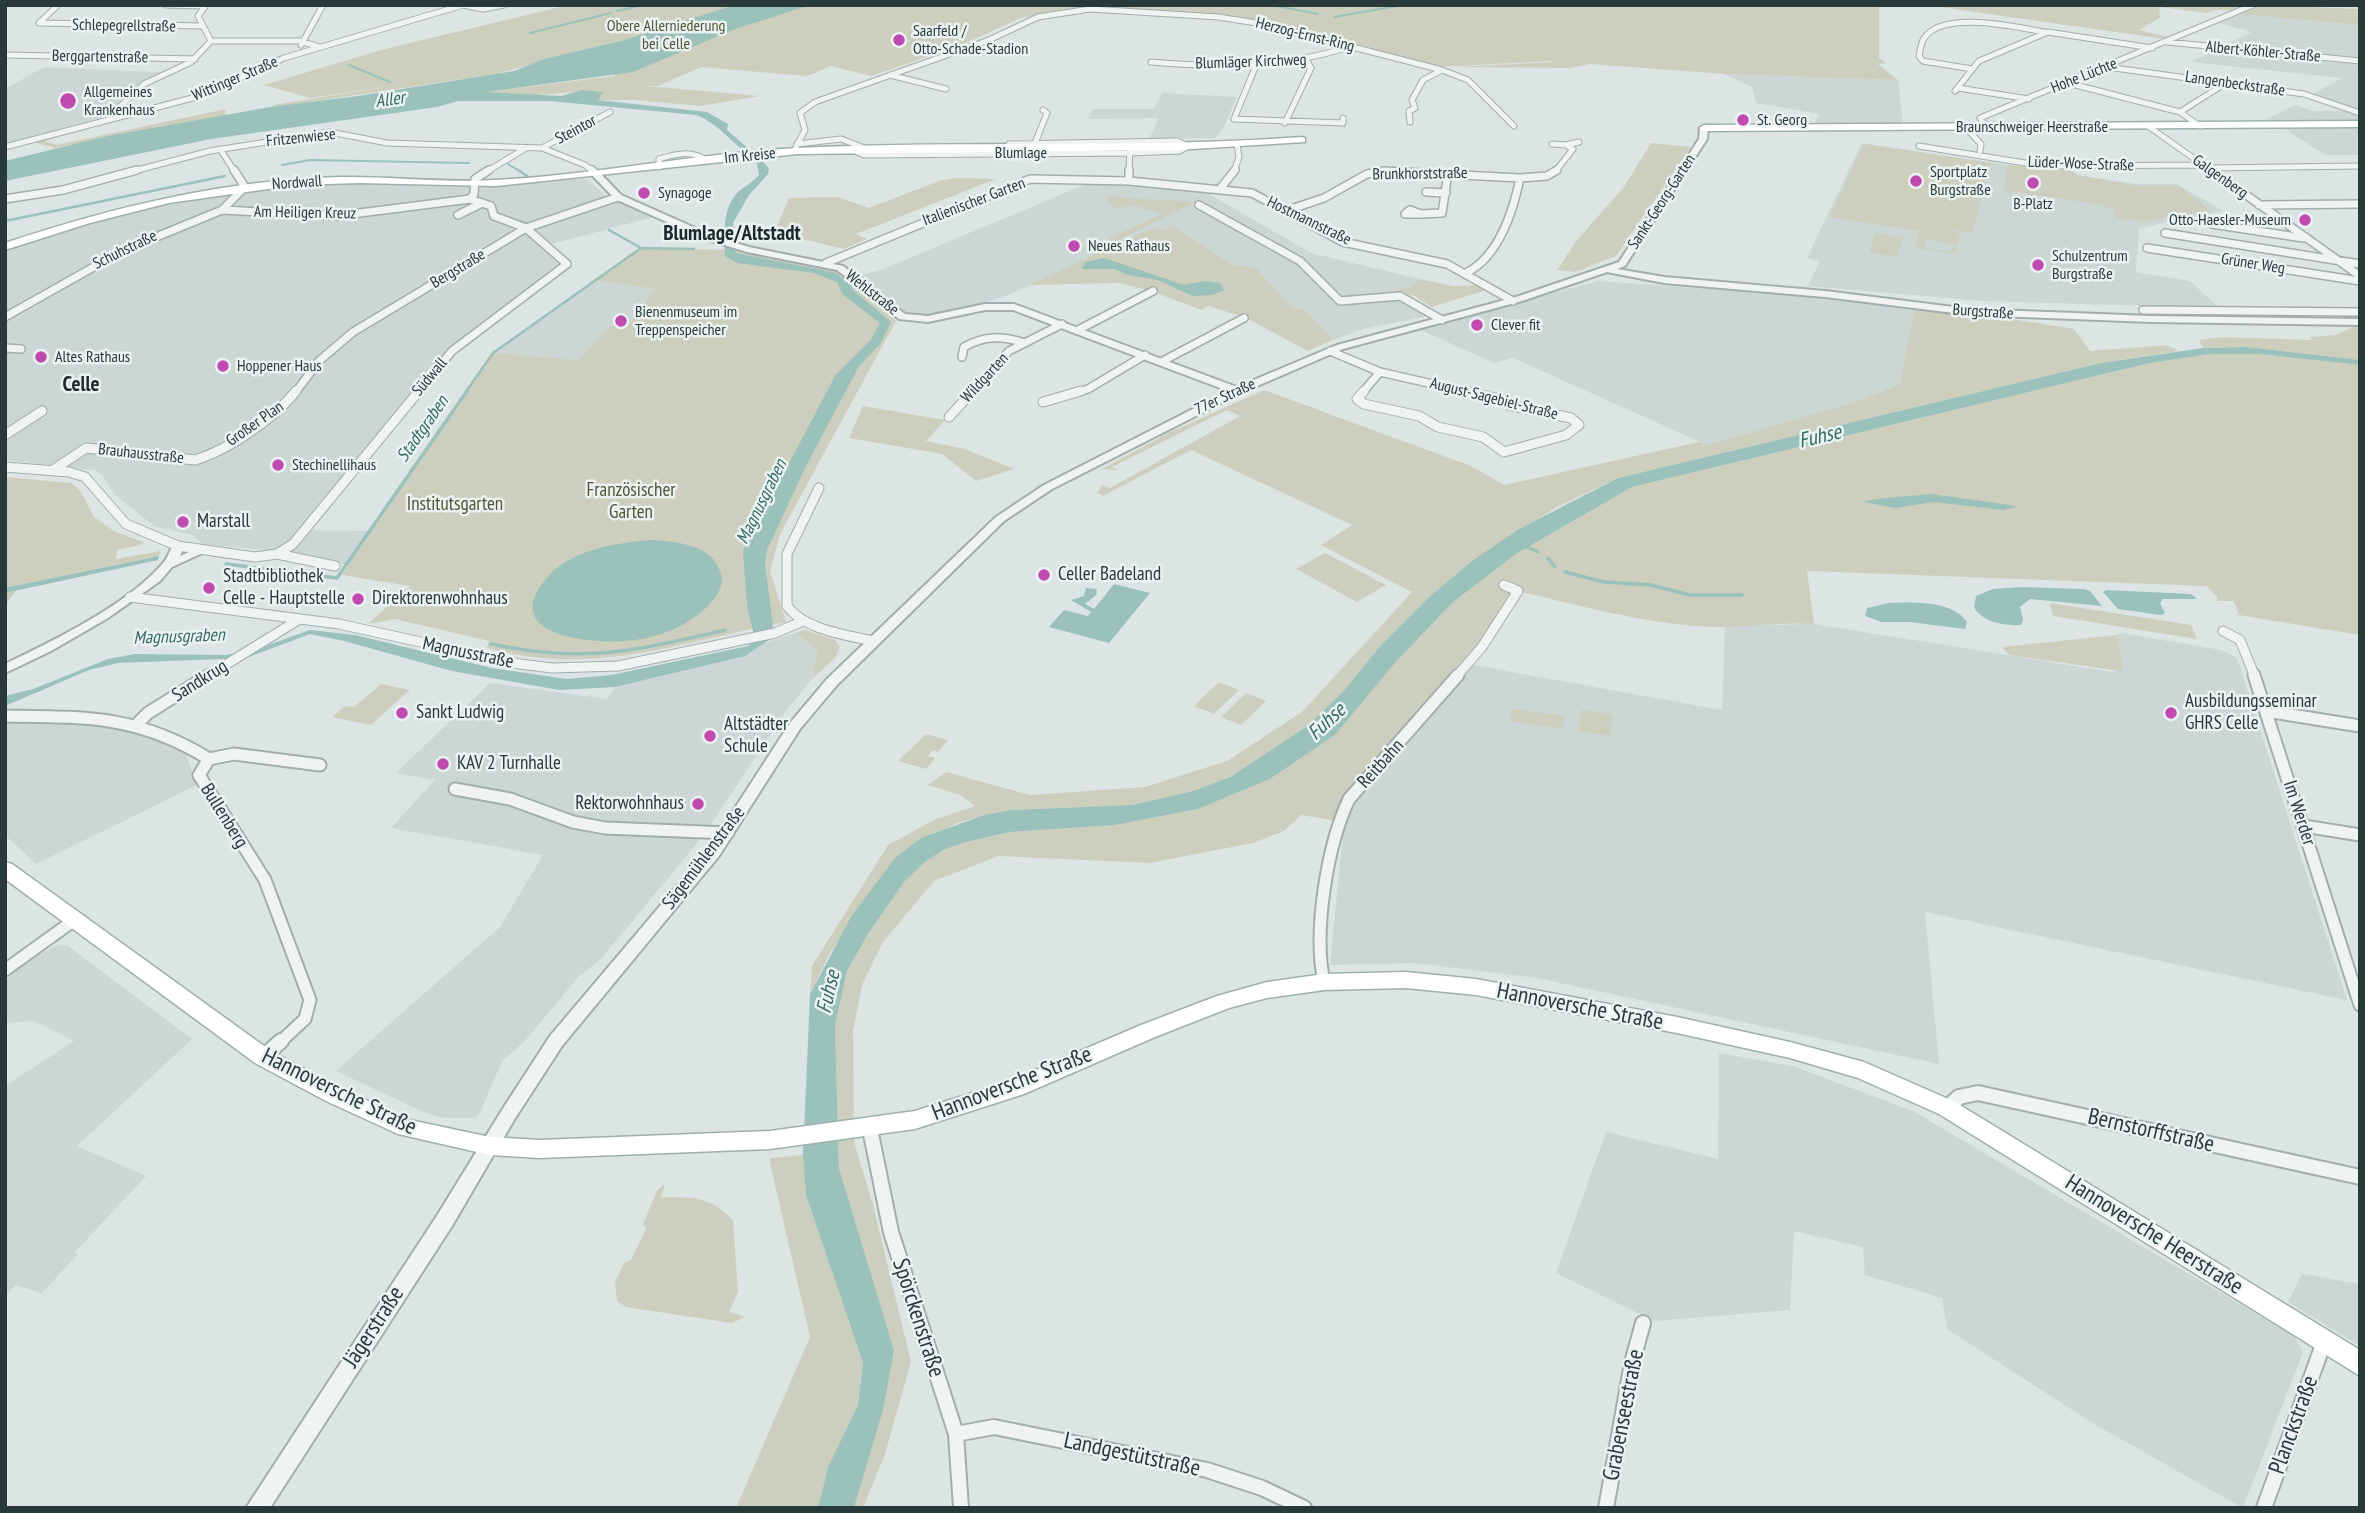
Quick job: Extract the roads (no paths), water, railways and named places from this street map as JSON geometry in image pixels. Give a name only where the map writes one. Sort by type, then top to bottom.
[{"type":"main road","name":"Braunschweiger Heerstraße","points":[[1704,128],[2360,124]]},
{"type":"main road","name":"Blumlage","points":[[795,148],[921,152],[1130,150],[1188,145],[1238,147],[1303,140]]},
{"type":"main road","name":"Im Kreise","points":[[596,174],[795,148]]},
{"type":"main road","name":"Nordwall","points":[[5,247],[105,214],[245,187],[338,180],[474,182],[596,174]]},
{"type":"main road","name":"Hannoversche Straße","points":[[5,869],[263,1057],[334,1095],[406,1128],[490,1146],[553,1149],[793,1138],[864,1129],[933,1115],[1016,1088],[1148,1031],[1224,1002],[1267,990],[1324,982],[1406,980],[1476,987],[1612,1012],[1790,1050],[1864,1071],[1947,1108]]},
{"type":"main road","name":"Hannoversche Heerstraße","points":[[1947,1108],[2360,1364]]},
{"type":"street","name":"Schlepegrellstraße","points":[[58,5],[38,20],[44,25],[203,26]]},
{"type":"street","points":[[166,5],[206,5]]},
{"type":"street","name":"Schlepegrellstraße","points":[[206,5],[198,16],[211,41]]},
{"type":"street","points":[[298,50],[323,5]]},
{"type":"street","name":"Wittinger Straße","points":[[5,147],[109,117],[200,96],[272,62],[463,5],[484,9],[505,5]]},
{"type":"street","name":"Hohe Lüchte","points":[[1987,128],[1980,118],[2253,5]]},
{"type":"street","name":"Herzog-Ernst-Ring","points":[[795,148],[805,130],[800,113],[805,107],[989,40],[1038,17],[1090,9],[1241,20],[1442,70],[1468,80],[1514,126]]},
{"type":"street","points":[[1972,69],[1923,61],[1919,56],[1919,45],[1925,36],[1956,22],[2048,32],[2151,48]]},
{"type":"street","points":[[2028,99],[1957,89],[1972,69],[1993,53],[2048,32]]},
{"type":"street","points":[[109,117],[144,84],[195,59],[211,41],[304,41],[319,47]]},
{"type":"street","name":"Albert-Köhler-Straße","points":[[2166,42],[2360,61]]},
{"type":"street","name":"Blumläger Kirchweg","points":[[1151,62],[1307,61],[1349,47]]},
{"type":"street","name":"Berggartenstraße","points":[[6,56],[195,59]]},
{"type":"street","points":[[1284,123],[1311,68],[1307,61]]},
{"type":"street","points":[[1257,63],[1234,119],[1249,122],[1343,123],[1343,118]]},
{"type":"street","name":"Langenbeckstraße","points":[[2108,67],[2304,94],[2360,113]]},
{"type":"street","points":[[1410,122],[1409,111],[1415,108],[1412,100],[1419,84],[1442,70]]},
{"type":"street","points":[[890,75],[946,89]]},
{"type":"street","points":[[2068,83],[2179,112],[2200,125]]},
{"type":"street","points":[[2179,112],[2226,83]]},
{"type":"street","points":[[1039,149],[1047,113],[1043,110]]},
{"type":"street","name":"Steintor","points":[[542,148],[610,112]]},
{"type":"street","name":"Galgenberg","points":[[2148,126],[2360,279]]},
{"type":"street","name":"Sankt-Georg-Garten","points":[[1609,270],[1625,259],[1703,139],[1704,128]]},
{"type":"street","points":[[1966,128],[1981,144],[1980,151]]},
{"type":"street","name":"Fritzenwiese","points":[[5,199],[72,188],[220,149],[330,132],[387,143],[542,148],[585,165],[596,174]]},
{"type":"street","name":"Blumlage","points":[[858,148],[1039,149],[1177,141],[1188,145]]},
{"type":"street","points":[[1552,145],[1579,142]]},
{"type":"street","name":"Brunkhorststraße","points":[[1285,211],[1324,198],[1367,174],[1448,173],[1520,178],[1558,173],[1573,149],[1566,145]]},
{"type":"street","name":"Lüder-Wose-Straße","points":[[1919,146],[2044,166],[2360,166]]},
{"type":"street","points":[[526,228],[494,216],[491,206],[470,199],[474,194],[474,182],[527,147]]},
{"type":"street","points":[[1220,189],[1236,170],[1241,157],[1238,147]]},
{"type":"street","points":[[220,149],[245,187]]},
{"type":"street","points":[[1129,181],[1130,150]]},
{"type":"street","points":[[1421,214],[1442,213],[1448,173]]},
{"type":"street","name":"Wehlstraße","points":[[596,174],[609,191],[618,197],[722,242],[826,263],[851,274],[902,317],[928,319],[985,307],[1009,306],[1163,361],[1237,391]]},
{"type":"street","points":[[1466,272],[1484,264],[1514,206],[1520,178]]},
{"type":"street","name":"Italienischer Garten","points":[[826,263],[1030,179],[1129,181]]},
{"type":"street","name":"Hostmannstraße","points":[[1129,181],[1252,193],[1342,242],[1439,262],[1466,272],[1513,301]]},
{"type":"street","name":"Schuhstraße","points":[[5,317],[122,251],[222,210],[245,187]]},
{"type":"street","points":[[1426,192],[1446,193]]},
{"type":"street","name":"Bergstraße","points":[[314,368],[354,332],[526,228],[618,197]]},
{"type":"street","name":"Am Heiligen Kreuz","points":[[222,210],[336,216],[470,199]]},
{"type":"street","points":[[458,215],[482,204]]},
{"type":"street","points":[[2259,205],[2360,204]]},
{"type":"street","points":[[1199,205],[1300,261],[1340,301],[1400,296],[1441,320]]},
{"type":"street","points":[[2212,224],[2307,239]]},
{"type":"street","name":"Südwall","points":[[277,554],[293,544],[452,351],[564,269],[567,264],[526,228]]},
{"type":"street","points":[[2165,233],[2360,264]]},
{"type":"street","name":"Grüner Weg","points":[[2147,248],[2360,279]]},
{"type":"street","name":"77er Straße","points":[[933,583],[1000,519],[1021,504],[1048,487],[1237,391],[1331,351],[1513,301],[1609,270]]},
{"type":"street","name":"Burgstraße","points":[[1609,270],[1664,280],[1812,293],[1970,312],[2164,320],[2360,322]]},
{"type":"street","points":[[1078,330],[1153,292]]},
{"type":"street","points":[[2143,310],[2360,312]]},
{"type":"street","points":[[1163,361],[1244,318]]},
{"type":"street","name":"Wildgarten","points":[[949,417],[1002,357],[1062,324]]},
{"type":"street","name":"Wildgarten","points":[[962,357],[964,347],[981,337],[1005,337],[1025,343]]},
{"type":"street","points":[[5,348],[21,349]]},
{"type":"street","name":"August-Sagebiel-Straße","points":[[1331,351],[1380,372],[1505,400],[1509,405],[1571,418],[1579,425],[1566,435],[1504,452],[1483,437],[1438,427],[1419,416],[1364,404],[1357,399],[1380,372]]},
{"type":"street","points":[[1043,402],[1088,389],[1145,355]]},
{"type":"street","name":"Großer Plan","points":[[195,460],[212,455],[247,429],[266,421],[309,378],[314,368]]},
{"type":"street","points":[[5,435],[42,411]]},
{"type":"street","name":"Brauhausstraße","points":[[53,470],[86,447],[195,460]]},
{"type":"street","points":[[5,467],[53,470],[85,477],[126,524],[178,546],[255,557],[277,554],[335,566]]},
{"type":"street","points":[[819,488],[787,554],[787,606],[799,619],[873,642]]},
{"type":"street","points":[[5,669],[70,637],[130,597],[167,566],[178,552],[178,546]]},
{"type":"street","points":[[167,566],[203,550]]},
{"type":"street","name":"Sägemühlenstraße","points":[[490,1146],[556,1041],[728,833],[795,726],[832,682],[933,583]]},
{"type":"street","name":"Reitbahn","points":[[1324,982],[1320,964],[1331,842],[1339,817],[1349,799],[1482,647],[1518,591],[1504,585]]},
{"type":"street","name":"Magnusstraße","points":[[130,597],[339,624],[520,664],[575,669],[618,666],[772,633],[792,628],[799,619]]},
{"type":"street","name":"Sandkrug","points":[[139,722],[298,620]]},
{"type":"street","name":"Im Werder","points":[[2223,631],[2240,640],[2247,652],[2360,1005]]},
{"type":"street","points":[[2266,711],[2360,726]]},
{"type":"street","name":"Bullenberg","points":[[5,716],[78,717],[139,722],[167,734],[209,759],[199,775],[265,880],[310,1000],[305,1019],[263,1057]]},
{"type":"street","points":[[209,759],[234,754],[320,765]]},
{"type":"street","points":[[455,789],[510,799],[573,822],[605,828],[728,833]]},
{"type":"street","points":[[2304,825],[2360,835]]},
{"type":"street","points":[[5,970],[36,945],[73,921]]},
{"type":"street","name":"Bernstorffstraße","points":[[1947,1108],[1959,1097],[1978,1093],[2360,1177]]},
{"type":"street","name":"Spörckenstraße","points":[[864,1129],[891,1232],[956,1434],[961,1508]]},
{"type":"street","name":"Jägerstraße","points":[[257,1508],[490,1146]]},
{"type":"street","name":"Grabenseestraße","points":[[1606,1508],[1643,1323]]},
{"type":"street","name":"Planckstraße","points":[[2264,1508],[2324,1342]]},
{"type":"street","name":"Landgestütstraße","points":[[956,1434],[994,1427],[1207,1470],[1262,1488],[1304,1508]]},
{"type":"water","name":"Aller","points":[[735,5],[810,5],[735,29],[633,72],[486,92],[561,96],[582,90],[603,92],[598,100],[707,112],[728,124],[727,130],[750,150],[744,151],[715,126],[696,115],[549,101],[458,101],[437,107],[211,139],[5,181],[5,161],[108,136],[270,107],[514,71],[544,59],[621,41]]},
{"type":"water","points":[[761,159],[769,169],[768,174],[749,195],[733,223],[736,253],[833,272],[848,281],[855,292],[891,322],[881,343],[859,366],[805,468],[767,550],[765,565],[773,625],[769,640],[745,656],[615,687],[559,690],[452,671],[310,634],[246,658],[118,663],[89,670],[5,706],[5,696],[33,689],[108,659],[135,654],[226,655],[260,648],[310,630],[355,635],[492,668],[567,679],[611,675],[748,646],[755,640],[747,605],[743,551],[835,376],[871,340],[880,323],[842,294],[837,282],[814,273],[737,263],[725,256],[725,222],[729,206],[738,192],[759,175],[756,160]]},
{"type":"water","points":[[1104,258],[1184,285],[1205,281],[1220,283],[1224,290],[1212,295],[1192,296],[1158,280],[1128,275],[1114,269],[1082,269],[1085,262]]},
{"type":"water","name":"Fuhse","points":[[2247,347],[2360,360],[2360,365],[2259,354],[2211,354],[2150,363],[1632,487],[1516,554],[1452,603],[1394,664],[1335,735],[1270,779],[1198,809],[1115,825],[1010,832],[943,850],[925,862],[904,882],[868,934],[847,971],[835,1025],[839,1168],[894,1350],[883,1410],[855,1504],[853,1508],[818,1508],[828,1467],[858,1405],[863,1363],[806,1195],[803,1155],[810,994],[852,915],[895,858],[921,838],[984,815],[1011,810],[1132,805],[1193,791],[1230,777],[1306,727],[1342,693],[1380,646],[1429,597],[1472,561],[1519,529],[1618,478],[2101,363],[2203,348]]},
{"type":"water","points":[[1930,494],[2016,507],[2004,510],[1934,502],[1895,508],[1864,502]]},
{"type":"water","points":[[652,540],[692,546],[701,550],[709,555],[720,571],[721,584],[716,596],[703,611],[687,622],[650,637],[604,641],[561,635],[544,627],[534,616],[534,600],[545,580],[567,561],[609,546]]},
{"type":"water","points":[[159,556],[158,560],[5,593],[5,588]]},
{"type":"water","points":[[1114,584],[1150,593],[1109,643],[1049,627],[1064,610],[1088,616],[1091,612],[1071,600],[1084,596],[1086,588],[1097,589],[1096,595],[1085,604],[1094,609]]},
{"type":"water","points":[[1993,589],[2084,589],[2090,591],[2102,606],[2030,599],[2020,607],[2023,619],[2021,625],[1988,620],[1974,607],[1976,596]]},
{"type":"water","points":[[2103,592],[2191,594],[2197,599],[2163,599],[2160,603],[2165,613],[2161,615],[2118,609]]},
{"type":"water","points":[[1889,603],[1942,606],[1961,615],[1967,622],[1965,629],[1910,622],[1882,622],[1865,616],[1867,608]]},
{"type":"waterway","points":[[617,11],[642,5]]},
{"type":"waterway","points":[[1271,5],[1318,14]]},
{"type":"waterway","points":[[1334,17],[1403,5]]},
{"type":"waterway","points":[[530,33],[611,13]]},
{"type":"waterway","name":"Aller","points":[[349,65],[390,82]]},
{"type":"waterway","name":"Stadtgraben","points":[[282,165],[310,160],[469,163]]},
{"type":"waterway","name":"Stadtgraben","points":[[508,164],[521,172]]},
{"type":"waterway","name":"Stadtgraben","points":[[521,172],[527,176]]},
{"type":"waterway","name":"Stadtgraben","points":[[5,221],[225,176]]},
{"type":"waterway","name":"Stadtgraben","points":[[609,230],[641,248]]},
{"type":"waterway","name":"Stadtgraben","points":[[465,393],[493,353],[641,248]]},
{"type":"waterway","name":"Stadtgraben","points":[[641,248],[694,249]]},
{"type":"waterway","name":"Stadtgraben","points":[[226,564],[337,578],[467,391]]},
{"type":"waterway","points":[[1523,545],[1538,552]]},
{"type":"waterway","points":[[1548,558],[1555,567]]},
{"type":"waterway","points":[[1565,572],[1604,582],[1651,585],[1690,595],[1742,595]]},
{"type":"waterway","points":[[491,644],[524,650],[582,654],[636,649],[725,630]]},
{"type":"place","name":"Saarfeld / Otto-Schade-Stadion","points":[[899,40]]},
{"type":"place","name":"Allgemeines Krankenhaus","points":[[68,101]]},
{"type":"place","name":"St. Georg","points":[[1743,120]]},
{"type":"place","name":"Sportplatz Burgstraße","points":[[1916,181]]},
{"type":"place","name":"B-Platz","points":[[2033,183]]},
{"type":"place","name":"Synagoge","points":[[644,193]]},
{"type":"place","name":"Otto-Haesler-Museum","points":[[2305,220]]},
{"type":"place","name":"Neues Rathaus","points":[[1074,246]]},
{"type":"place","name":"Schulzentrum Burgstraße","points":[[2038,265]]},
{"type":"place","name":"Bienenmuseum im Treppenspeicher","points":[[621,321]]},
{"type":"place","name":"Clever fit","points":[[1477,325]]},
{"type":"place","name":"Altes Rathaus","points":[[41,357]]},
{"type":"place","name":"Hoppener Haus","points":[[223,366]]},
{"type":"place","name":"Stechinellihaus","points":[[278,465]]},
{"type":"place","name":"Marstall","points":[[183,522]]},
{"type":"place","name":"Celler Badeland","points":[[1044,575]]},
{"type":"place","name":"Stadtbibliothek Celle - Hauptstelle","points":[[209,588]]},
{"type":"place","name":"Direktorenwohnhaus","points":[[358,599]]},
{"type":"place","name":"Sankt Ludwig","points":[[402,713]]},
{"type":"place","name":"Ausbildungsseminar GHRS Celle","points":[[2171,713]]},
{"type":"place","name":"Altstädter Schule","points":[[710,736]]},
{"type":"place","name":"KAV 2 Turnhalle","points":[[443,764]]},
{"type":"place","name":"Rektorwohnhaus","points":[[698,804]]},
{"type":"district","name":"Blumlage/Altstadt","points":[[732,234]]},
{"type":"district","name":"Celle","points":[[81,385]]},
{"type":"park label","name":"Obere Allerniederung bei Celle","points":[[666,35]]},
{"type":"park label","name":"Französischer Garten","points":[[631,502]]},
{"type":"park label","name":"Institutsgarten","points":[[455,505]]},
{"type":"water label","name":"Magnusgraben","points":[[762,502]]},
{"type":"water label","name":"Magnusgraben","points":[[179,637]]}]
